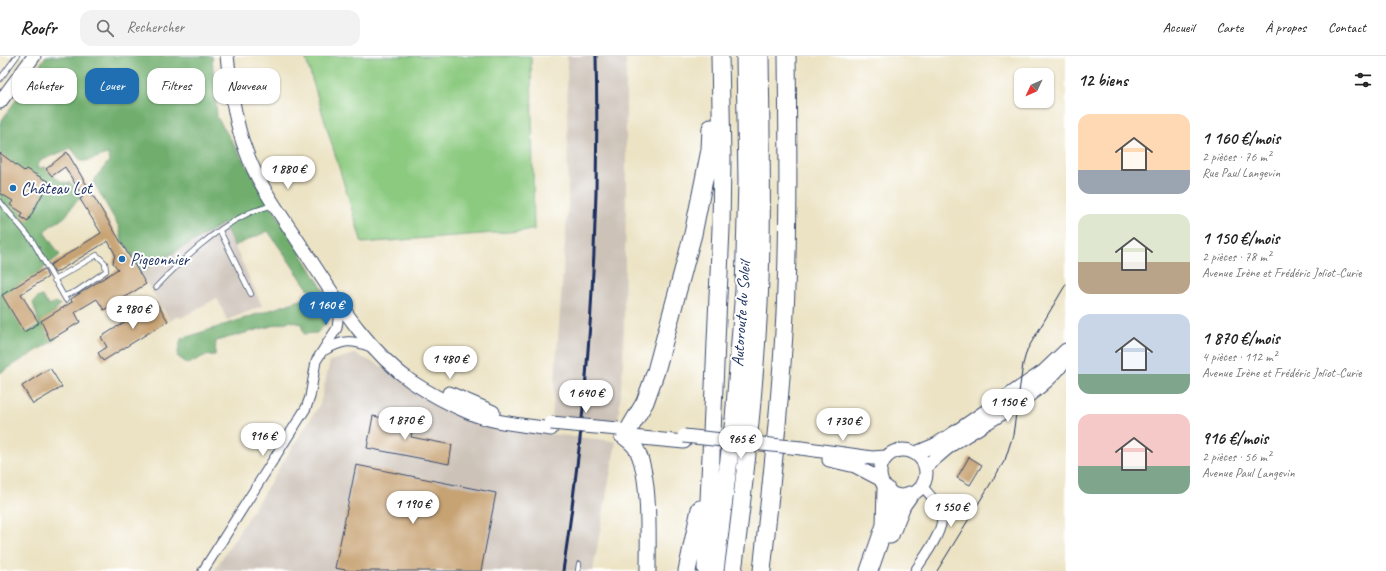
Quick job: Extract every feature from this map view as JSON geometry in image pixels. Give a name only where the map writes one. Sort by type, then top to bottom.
[{"type":"highway","points":[[621,433],[645,402],[651,389],[693,234],[710,150],[713,56]]},
{"type":"highway","points":[[706,571],[721,228],[722,159],[720,56]]},
{"type":"highway","name":"Autoroute du Soleil","points":[[716,571],[734,419],[744,290],[747,182],[745,56]]},
{"type":"highway","name":"Autoroute du Soleil","points":[[733,571],[743,501],[752,411],[759,303],[762,192],[760,56]]},
{"type":"highway","points":[[762,571],[779,410],[785,313],[788,182],[787,56]]},
{"type":"highway","points":[[687,571],[700,514],[712,419]]},
{"type":"highway","points":[[869,571],[886,525],[883,484]]},
{"type":"highway","points":[[877,571],[902,505],[916,490]]},
{"type":"main road","points":[[0,102],[34,56]]},
{"type":"main road","points":[[227,56],[232,103],[246,151],[274,204],[354,325],[377,349],[412,381],[469,413],[512,423],[872,458],[886,457]]},
{"type":"main road","points":[[233,56],[240,107],[248,141],[260,168],[357,318],[398,360],[449,394],[494,412],[551,426]]},
{"type":"main road","points":[[916,453],[935,446],[954,433],[1044,371],[1066,350]]},
{"type":"main road","points":[[926,467],[952,445],[1033,391],[1056,372],[1066,358]]},
{"type":"main road","points":[[621,433],[636,448],[643,468],[648,537],[648,571]]},
{"type":"main road","points":[[800,451],[855,466],[897,495],[916,490],[925,480],[926,467],[916,453],[903,449],[891,452],[880,467],[883,484]]},
{"type":"street","points":[[203,571],[306,408],[310,397],[316,361],[337,328],[340,304]]},
{"type":"street","points":[[323,351],[346,341],[357,341],[377,349]]},
{"type":"street","points":[[915,571],[941,527],[942,512],[935,501],[916,490]]},
{"type":"lane","points":[[0,79],[17,56]]},
{"type":"lane","points":[[0,202],[32,240],[54,280],[65,298],[106,271],[105,263],[97,255],[54,280]]},
{"type":"lane","points":[[156,286],[187,255],[220,231],[246,214],[274,204]]},
{"type":"lane","points":[[220,231],[251,294]]},
{"type":"lane","points":[[578,571],[579,564]]},
{"type":"shaded area","points":[[567,56],[626,56],[626,210],[623,365],[618,422],[607,424],[552,419],[568,204]]},
{"type":"shaded area","points":[[224,223],[262,306],[227,320],[217,298],[181,318],[178,316],[170,321],[140,272]]},
{"type":"shaded area","points":[[355,354],[388,369],[408,386],[433,403],[468,420],[511,430],[616,442],[593,571],[214,571],[320,404],[330,361]]},
{"type":"green space","points":[[46,56],[212,56],[213,104],[216,104],[217,117],[330,301],[326,323],[317,333],[304,334],[301,324],[290,321],[216,341],[215,355],[204,356],[188,364],[177,356],[181,339],[313,296],[268,231],[234,246],[224,223],[140,272],[129,249],[122,241],[119,227],[94,183],[96,177],[109,161],[108,154],[88,161],[81,161],[71,148],[40,161],[37,168],[46,167],[57,179],[63,182],[71,183],[79,192],[81,198],[74,204],[65,217],[50,226],[44,232],[60,255],[24,284],[15,310],[26,333],[40,325],[33,303],[37,298],[42,296],[48,305],[57,302],[60,305],[50,318],[56,339],[0,373],[0,123],[13,104],[77,104],[77,68],[38,68]]},
{"type":"green space","points":[[305,56],[531,56],[534,230],[362,243]]},
{"type":"building","points":[[67,152],[146,284],[104,310],[97,299],[75,312],[80,322],[50,340],[41,321],[72,302],[71,299],[118,269],[113,263],[115,254],[108,241],[55,273],[50,265],[101,233],[80,199],[83,197],[65,167],[52,176],[46,169]]},
{"type":"building","points":[[0,153],[24,171],[26,169],[49,182],[28,221],[21,217],[23,213],[10,205],[13,201],[0,193]]},
{"type":"building","points":[[44,269],[48,277],[21,294],[39,323],[24,332],[2,295]]},
{"type":"building","points":[[156,302],[168,321],[103,361],[98,353],[107,347],[101,337]]},
{"type":"building","points":[[50,368],[62,387],[33,404],[22,386]]},
{"type":"building","points":[[373,416],[414,424],[411,437],[452,445],[449,464],[367,448]]},
{"type":"building","points":[[969,457],[982,465],[970,485],[957,478]]},
{"type":"building","points":[[356,465],[496,493],[481,571],[351,571],[335,568]]},
{"type":"tram line","points":[[937,571],[1005,460],[1013,435],[1023,364],[1027,350],[1066,284]]},
{"type":"railway","points":[[563,571],[580,443],[591,314],[596,185],[596,56]]},
{"type":"place","name":"Château Lot","points":[[13,188]]},
{"type":"place","name":"Pigeonnier","points":[[122,259]]}]
